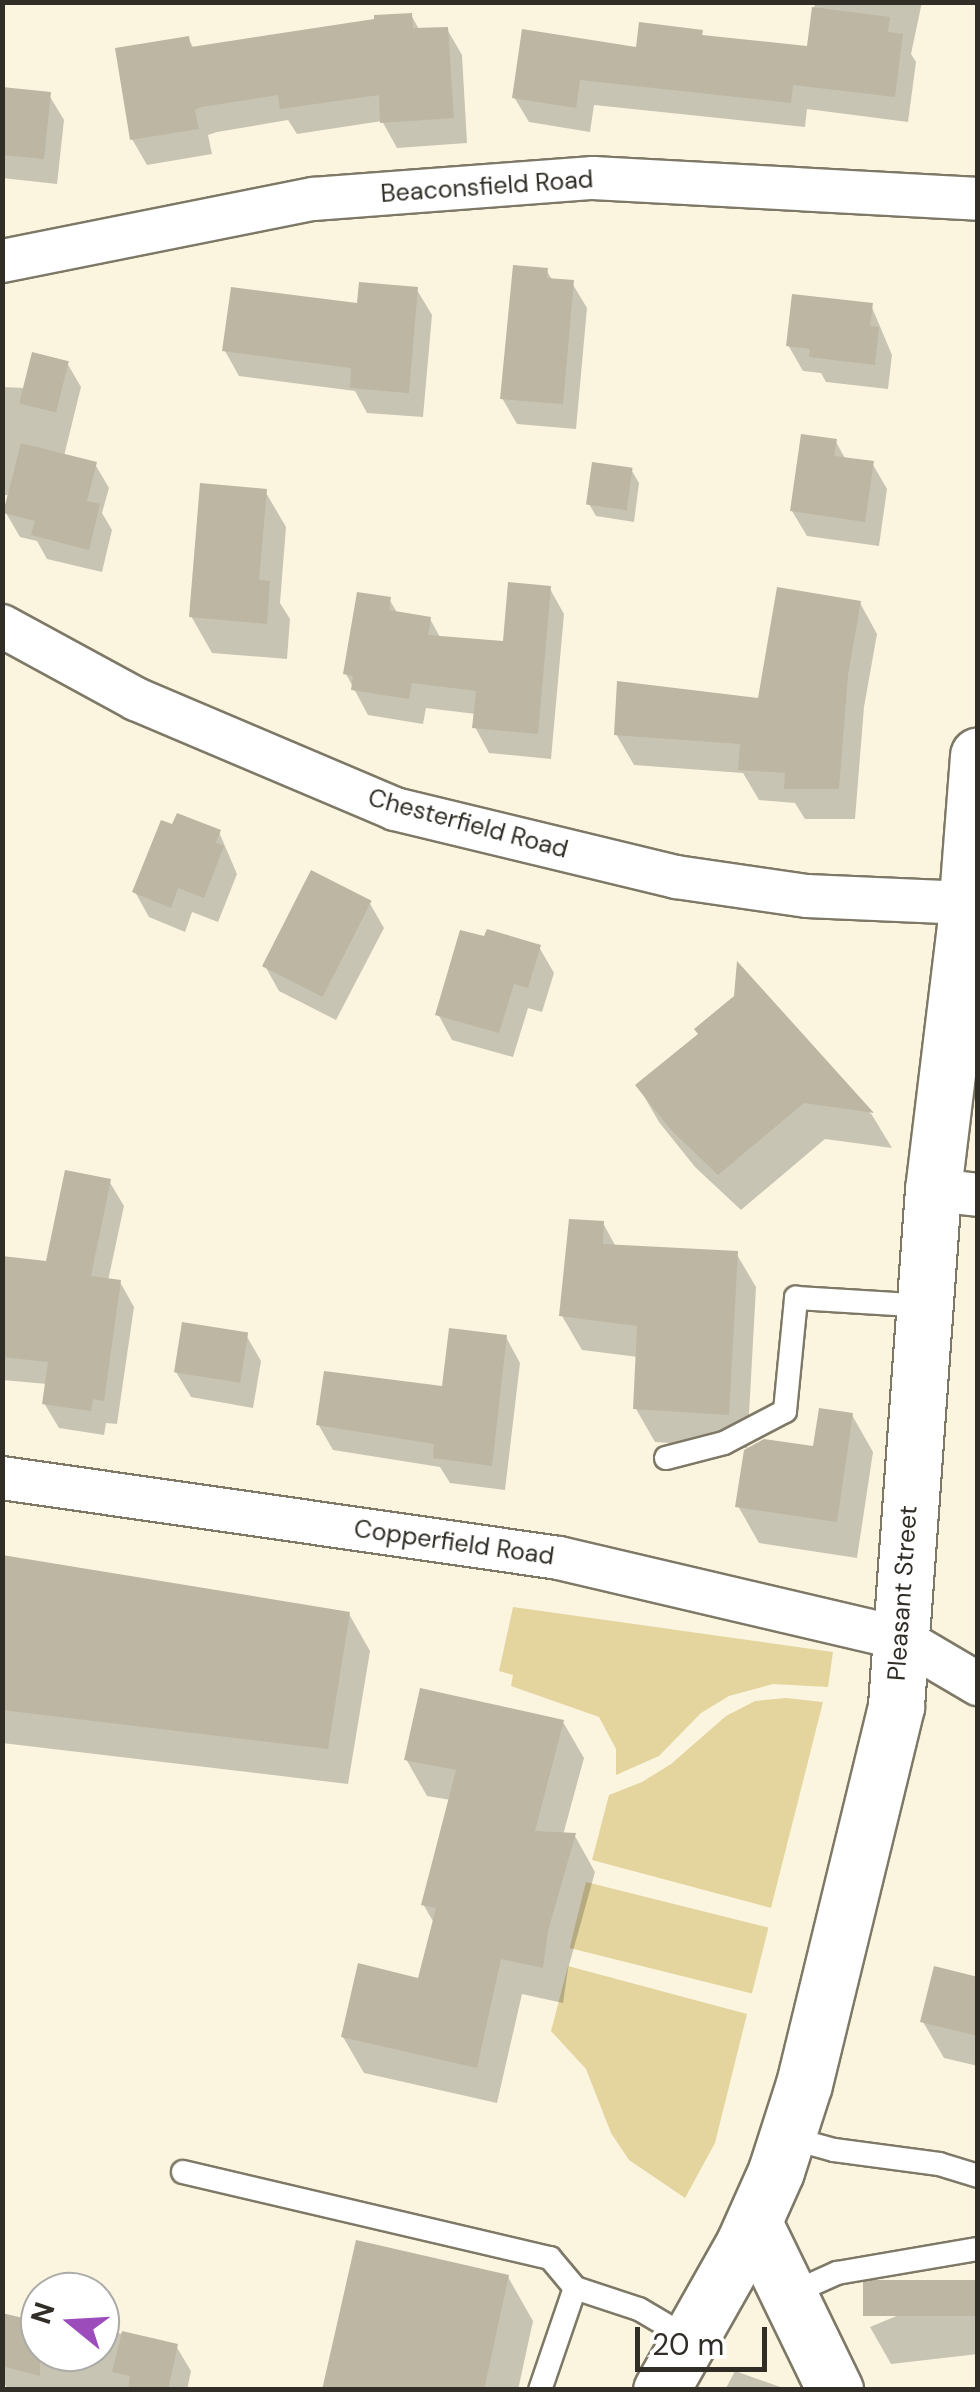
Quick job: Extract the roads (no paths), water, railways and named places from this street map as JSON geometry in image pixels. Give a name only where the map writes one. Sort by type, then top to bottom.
[{"type":"main road","name":"Pleasant Street","points":[[661,2390],[754,2223],[786,2137],[804,2084],[889,1739],[925,1306],[956,1193],[978,755]]},
{"type":"main road","points":[[754,2223],[835,2390]]},
{"type":"street","name":"Beaconsfield Road","points":[[2,260],[313,199],[592,178],[978,199]]},
{"type":"street","name":"Chesterfield Road","points":[[2,626],[136,698],[395,808],[676,877],[970,918]]},
{"type":"street","name":"Copperfield Road","points":[[2,1478],[558,1558],[900,1638],[978,1684]]},
{"type":"lane","points":[[666,1458],[724,1443],[785,1410],[796,1298],[925,1306]]},
{"type":"lane","points":[[786,2137],[834,2150],[940,2164],[978,2176]]},
{"type":"lane","points":[[183,2172],[550,2258],[575,2288],[639,2309],[690,2339]]},
{"type":"lane","points":[[788,2295],[837,2274],[978,2249]]},
{"type":"lane","points":[[540,2390],[575,2288]]}]
